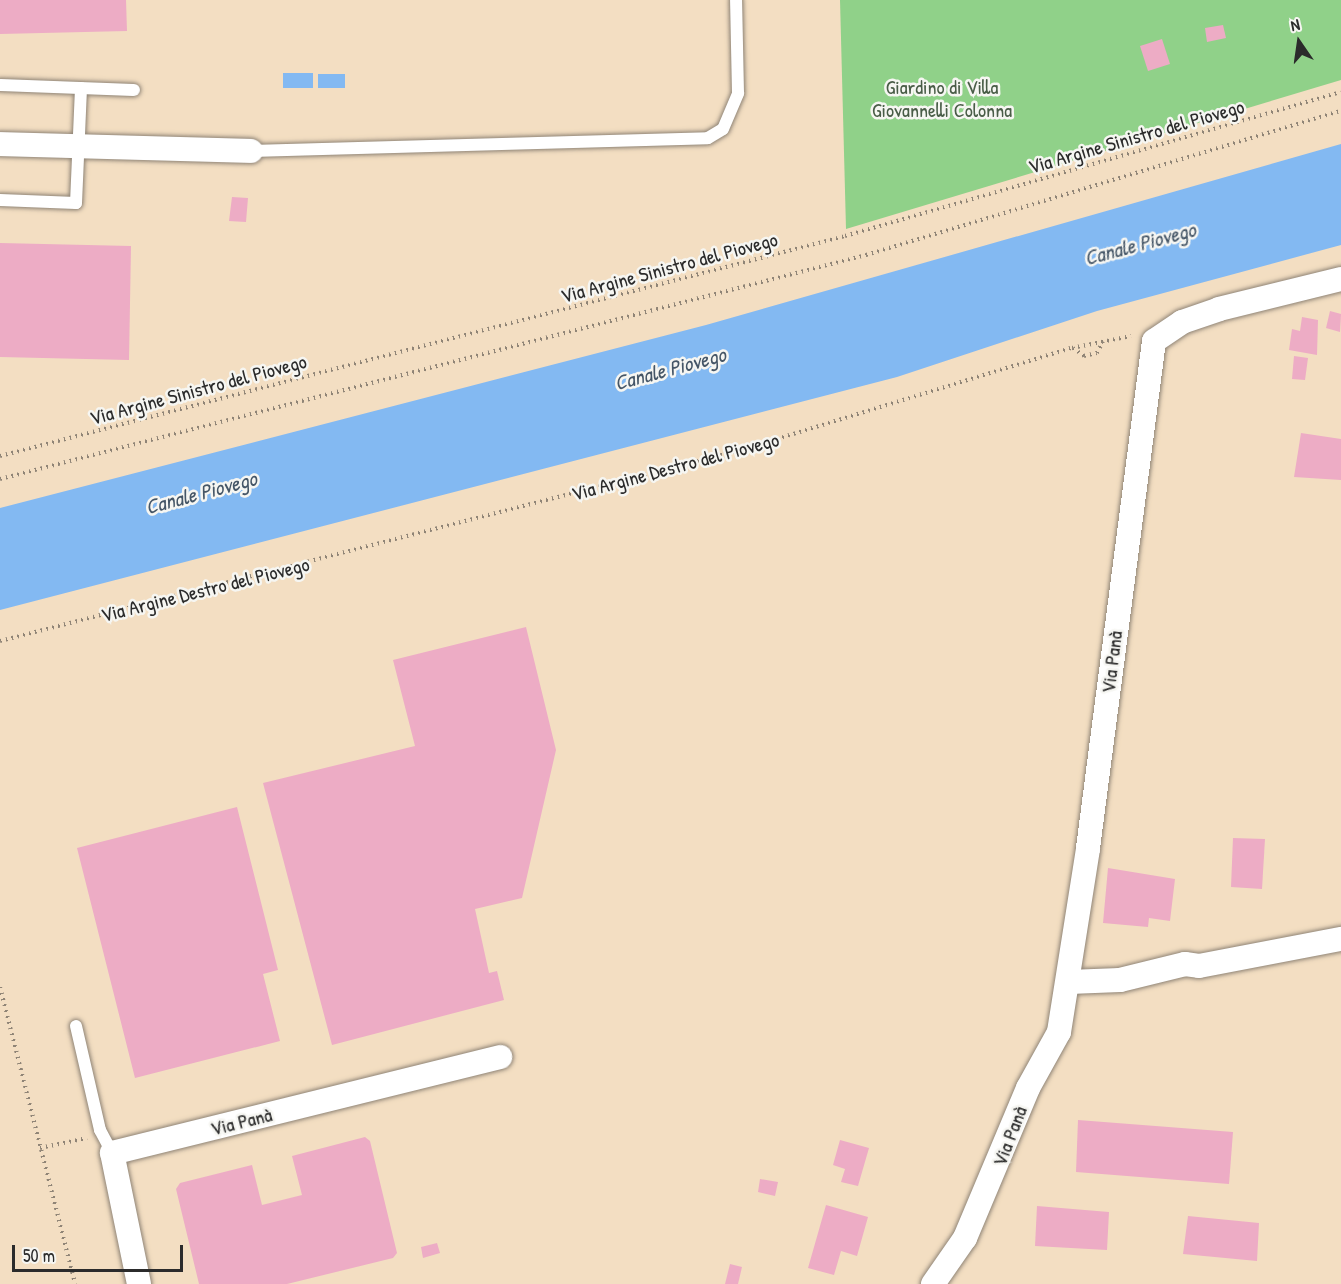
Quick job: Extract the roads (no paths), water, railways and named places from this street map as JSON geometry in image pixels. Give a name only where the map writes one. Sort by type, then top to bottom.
[{"type":"street","points":[[0,144],[250,151]]},
{"type":"street","name":"Via Panà","points":[[943,1280],[965,1238],[1028,1088],[1059,1032],[1069,982],[1154,341],[1182,322],[1219,309],[1341,279]]},
{"type":"street","points":[[1069,982],[1120,980],[1185,964],[1199,966],[1341,939]]},
{"type":"street","name":"Via Panà","points":[[107,1144],[500,1057]]},
{"type":"street","points":[[107,1144],[139,1284]]},
{"type":"lane","points":[[250,151],[708,138],[723,129],[738,93],[736,0]]},
{"type":"lane","points":[[0,85],[134,90]]},
{"type":"lane","points":[[0,200],[76,203],[81,88]]},
{"type":"lane","points":[[76,1026],[107,1144]]},
{"type":"water","points":[[283,73],[313,73],[313,88],[283,88]]},
{"type":"water","points":[[318,74],[345,74],[345,88],[318,88]]},
{"type":"water","name":"Canale Piovego","points":[[1341,144],[1341,245],[1097,311],[897,377],[0,610],[0,508],[706,325]]},
{"type":"park label","name":"Giardino di Villa Giovannelli Colonna","points":[[942,98]]}]
